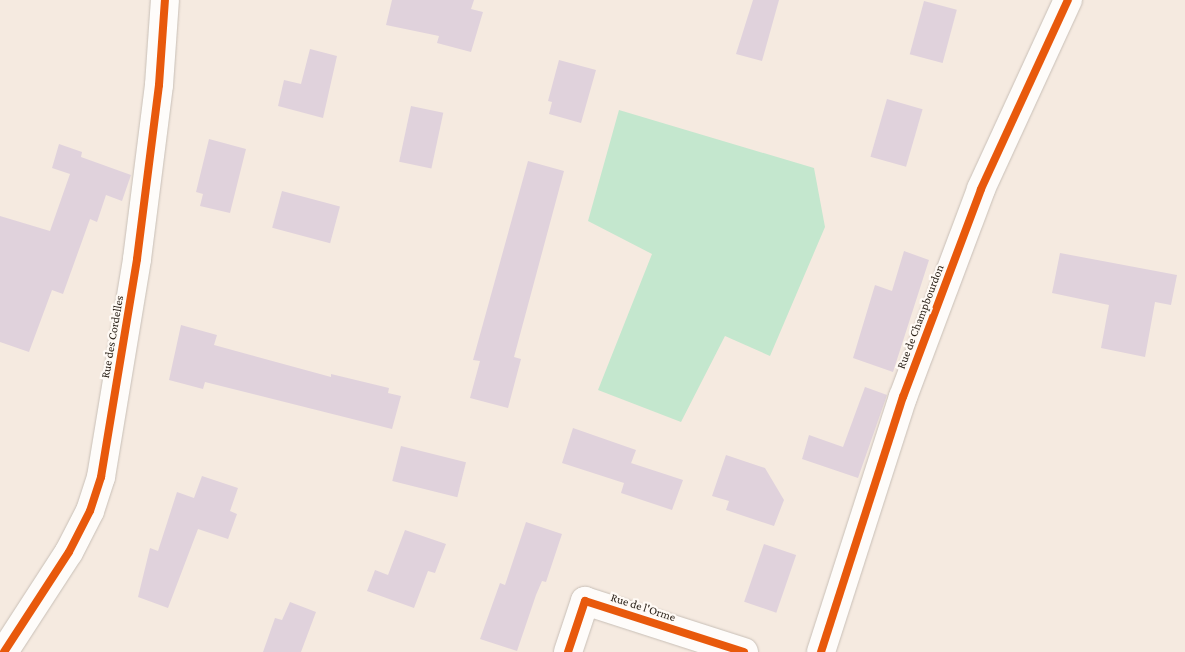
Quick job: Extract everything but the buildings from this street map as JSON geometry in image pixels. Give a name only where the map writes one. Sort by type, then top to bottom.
[{"type":"street","name":"Rue des Cordelles","points":[[4,652],[69,552],[90,511],[101,477],[137,259],[159,85],[165,0]]},
{"type":"street","name":"Rue de Champbourdon","points":[[822,652],[903,398],[981,189],[1068,0]]},
{"type":"street","name":"Rue de l'Orme","points":[[568,652],[585,601],[744,652]]},
{"type":"green space","points":[[619,110],[814,168],[825,227],[770,356],[725,336],[681,422],[598,390],[652,254],[588,221]]},
{"type":"cycle path","points":[[4,652],[69,552],[90,511],[101,477],[137,259],[159,85],[165,0]]},
{"type":"cycle path","points":[[821,652],[903,397],[981,189],[1068,0]]},
{"type":"cycle path","points":[[568,652],[585,601],[744,652]]}]
